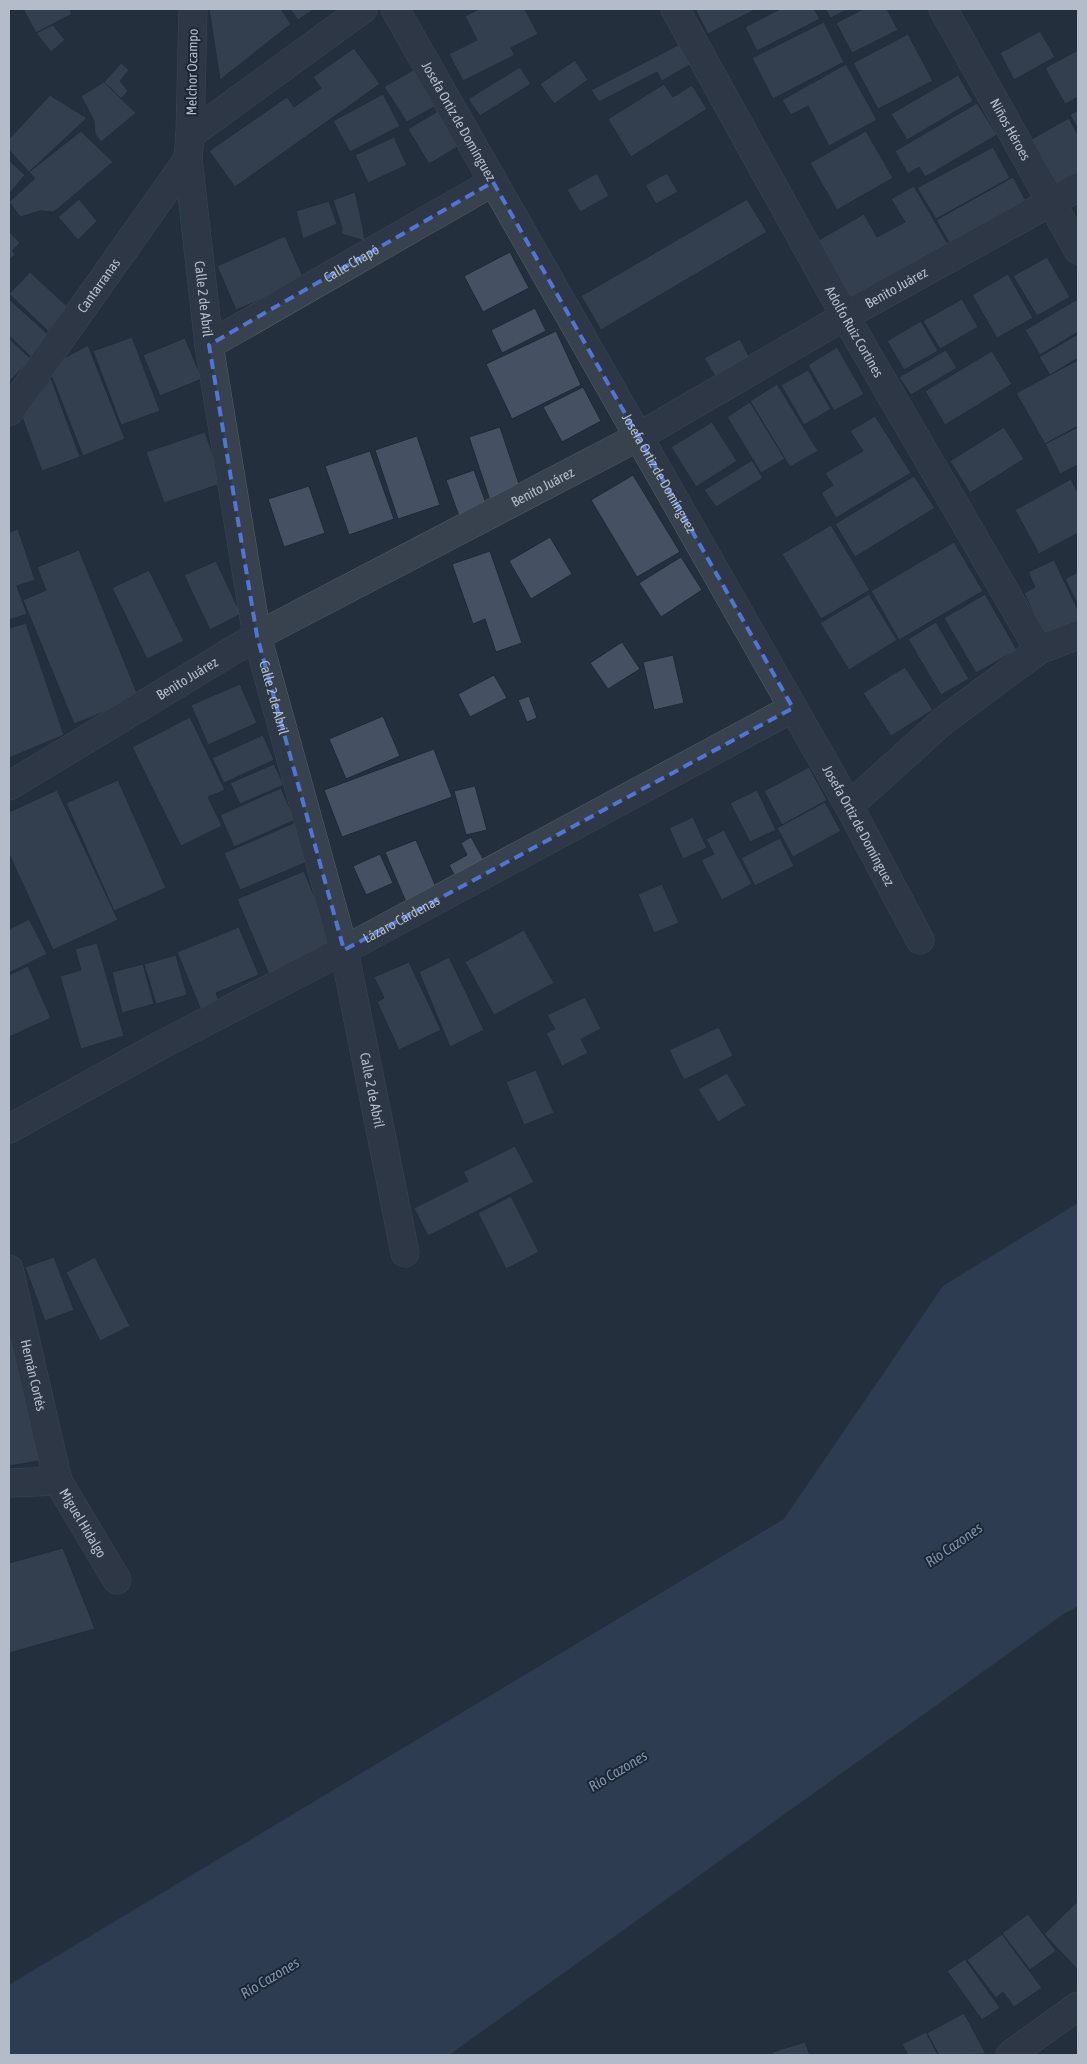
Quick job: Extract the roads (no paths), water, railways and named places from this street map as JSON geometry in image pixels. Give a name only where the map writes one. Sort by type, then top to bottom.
[{"type":"street","name":"Melchor Ocampo","points":[[189,147],[193,9]]},
{"type":"street","name":"Cantarranas","points":[[9,412],[189,147],[363,9]]},
{"type":"street","name":"Josefa Ortiz de Domínguez","points":[[395,9],[849,806],[920,940]]},
{"type":"street","name":"Adolfo Ruiz Cortines","points":[[675,9],[845,316],[1040,650]]},
{"type":"street","name":"Niños Héroes","points":[[942,9],[1078,250]]},
{"type":"street","name":"Calle 2 de Abril","points":[[189,147],[209,345],[257,636],[344,950],[405,1253]]},
{"type":"street","name":"Calle Chapó","points":[[209,345],[493,182]]},
{"type":"street","name":"Benito Juárez","points":[[9,786],[257,636],[638,437],[845,316],[1052,203],[1078,186]]},
{"type":"street","points":[[849,806],[943,721],[1040,650],[1078,635]]},
{"type":"street","name":"Lázaro Cárdenas","points":[[9,1129],[161,1045],[344,950],[793,708]]},
{"type":"street","name":"Hernán Cortés","points":[[9,1269],[58,1481]]},
{"type":"street","name":"Miguel Hidalgo","points":[[9,1483],[58,1481],[117,1580]]},
{"type":"street","points":[[1010,2055],[1078,2006]]},
{"type":"water","name":"Río Cazones","points":[[1078,1203],[1078,1606],[1062,1615],[449,2055],[9,2055],[9,1985],[784,1519],[943,1286]]}]
